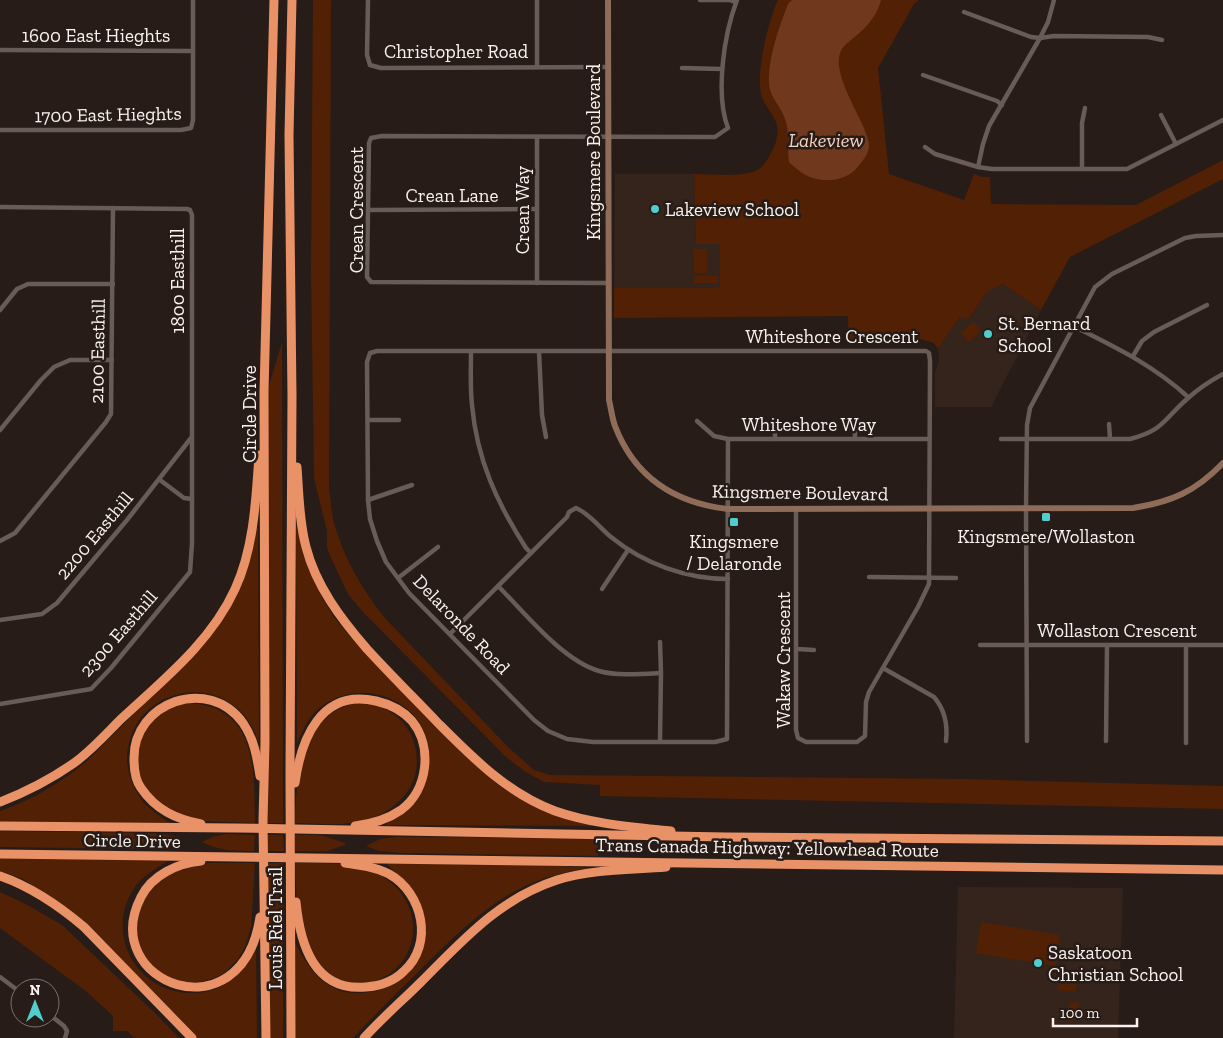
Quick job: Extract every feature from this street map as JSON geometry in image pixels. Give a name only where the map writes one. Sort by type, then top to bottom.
[{"type":"highway","name":"Circle Drive","points":[[264,892],[264,392],[274,0]]},
{"type":"highway","points":[[290,818],[292,396],[289,140],[292,0]]},
{"type":"highway","points":[[0,802],[27,792],[75,762],[180,664],[222,614],[236,587],[250,539],[264,392]]},
{"type":"highway","points":[[292,396],[302,527],[315,573],[329,600],[350,630],[445,730],[477,762],[502,782],[530,800],[556,811],[617,824],[726,837]]},
{"type":"highway","points":[[236,828],[189,822],[168,814],[153,803],[139,785],[134,768],[134,748],[137,738],[147,721],[161,708],[179,700],[201,699],[228,708],[239,718],[252,739],[258,761],[263,821]]},
{"type":"highway","points":[[290,818],[300,755],[308,733],[320,716],[335,706],[356,699],[380,702],[403,713],[419,731],[424,743],[425,756],[422,780],[418,791],[402,809],[371,824],[313,830]]},
{"type":"highway","name":"Louis Riel Trail","points":[[290,818],[292,1038]]},
{"type":"highway","name":"Circle Drive","points":[[0,826],[313,830]]},
{"type":"highway","name":"Trans Canada Highway: Yellowhead Route","points":[[313,830],[726,837],[1223,841]]},
{"type":"highway","points":[[291,845],[299,930],[305,949],[315,966],[330,980],[350,987],[361,988],[380,985],[398,977],[410,965],[421,940],[422,931],[419,912],[411,895],[398,880],[379,870],[367,866],[310,858]]},
{"type":"highway","name":"Circle Drive","points":[[0,854],[310,858]]},
{"type":"highway","points":[[239,858],[197,862],[178,867],[162,875],[148,887],[138,904],[133,922],[135,942],[142,961],[154,975],[179,987],[199,989],[219,984],[236,973],[248,957],[259,925],[264,892]]},
{"type":"highway","name":"Trans Canada Highway: Yellowhead Route","points":[[310,858],[730,862],[1223,870]]},
{"type":"highway","points":[[364,1038],[469,934],[499,909],[526,892],[557,880],[596,872],[730,862]]},
{"type":"highway","points":[[0,876],[28,887],[68,913],[192,1038]]},
{"type":"highway","name":"Louis Riel Trail","points":[[264,892],[266,1038]]},
{"type":"street","name":"1700 East Hieghts","points":[[0,130],[181,130],[191,128],[193,0]]},
{"type":"street","name":"Christopher Road","points":[[368,0],[367,55],[370,65],[381,68],[608,67]]},
{"type":"street","points":[[537,0],[537,67]]},
{"type":"street","name":"Kingsmere Boulevard","points":[[608,0],[609,400],[614,425],[628,452],[640,468],[655,482],[681,498],[712,507],[728,508],[1133,508],[1153,505],[1176,498],[1206,480],[1223,463]]},
{"type":"street","points":[[682,68],[722,69],[725,45],[736,1],[700,0]]},
{"type":"street","points":[[978,167],[989,126],[1040,38],[1048,22],[1054,0]]},
{"type":"street","points":[[964,12],[1031,37],[1148,37],[1162,40]]},
{"type":"street","name":"1600 East Hieghts","points":[[0,50],[193,51]]},
{"type":"street","name":"Crean Crescent","points":[[608,283],[371,282],[367,277],[368,147],[371,138],[382,136],[715,137],[728,128],[724,117],[722,69]]},
{"type":"street","points":[[923,75],[997,101],[1002,105]]},
{"type":"street","points":[[1082,169],[1082,122],[1085,108]]},
{"type":"street","points":[[1161,115],[1176,144]]},
{"type":"street","points":[[924,147],[935,154],[990,169],[1128,169],[1223,120]]},
{"type":"street","name":"Crean Way","points":[[537,137],[537,283]]},
{"type":"street","name":"1800 Easthill","points":[[0,206],[190,210],[192,215],[192,543]]},
{"type":"street","name":"2100 Easthill","points":[[0,540],[14,533],[111,414],[112,208]]},
{"type":"street","name":"Crean Lane","points":[[368,210],[537,209]]},
{"type":"street","name":"Wollaston Crescent","points":[[1223,235],[1185,238],[1112,274],[1094,287],[1030,408],[1026,439],[1027,644],[1223,645]]},
{"type":"street","points":[[0,310],[17,289],[28,284],[112,284]]},
{"type":"street","points":[[1133,356],[1142,341],[1154,332],[1207,305]]},
{"type":"street","points":[[1073,326],[1133,356],[1173,383],[1188,397]]},
{"type":"street","name":"Delaronde Road","points":[[608,351],[377,351],[370,353],[367,362],[368,500],[370,519],[386,562],[409,593],[534,720],[548,731],[567,739],[593,742],[715,742],[727,739],[728,508]]},
{"type":"street","points":[[471,351],[471,404],[482,461],[503,510],[531,553]]},
{"type":"street","points":[[539,351],[542,415],[546,436]]},
{"type":"street","name":"Whiteshore Crescent","points":[[608,351],[926,351],[930,356],[929,509]]},
{"type":"street","points":[[0,430],[54,367],[70,360],[112,360]]},
{"type":"street","points":[[1001,439],[1130,439],[1154,431],[1188,397],[1223,374]]},
{"type":"street","points":[[368,420],[399,420]]},
{"type":"street","points":[[696,421],[714,436],[728,439]]},
{"type":"street","points":[[855,422],[855,438]]},
{"type":"street","points":[[775,423],[775,439]]},
{"type":"street","points":[[1109,424],[1110,438]]},
{"type":"street","name":"2200 Easthill","points":[[0,620],[42,614],[57,603],[160,480],[192,438]]},
{"type":"street","name":"Whiteshore Way","points":[[728,508],[728,439],[929,439]]},
{"type":"street","points":[[160,480],[184,498],[192,500]]},
{"type":"street","points":[[368,500],[412,485]]},
{"type":"street","points":[[450,634],[567,517],[569,512],[576,508],[583,511],[610,537],[628,550],[652,562],[700,577],[728,579]]},
{"type":"street","name":"Wakaw Crescent","points":[[796,509],[796,730],[798,738],[806,742],[857,742],[865,736],[866,702],[873,684],[926,591],[929,578],[929,509]]},
{"type":"street","name":"2300 Easthill","points":[[0,704],[91,689],[111,668],[190,572],[192,543]]},
{"type":"street","points":[[398,578],[438,547]]},
{"type":"street","points":[[602,589],[628,550]]},
{"type":"street","points":[[868,578],[956,578]]},
{"type":"street","points":[[498,586],[560,649],[580,664],[601,672],[660,673]]},
{"type":"street","points":[[660,642],[660,741]]},
{"type":"street","points":[[980,645],[1027,644],[1027,741]]},
{"type":"street","points":[[1106,741],[1107,645]]},
{"type":"street","points":[[1186,646],[1186,743]]},
{"type":"street","points":[[797,649],[814,650]]},
{"type":"street","points":[[883,668],[934,697],[940,704],[946,720],[948,731],[946,741]]},
{"type":"street","points":[[60,1023],[67,1030],[65,1038]]},
{"type":"shaded area","points":[[313,0],[331,0],[329,487],[334,521],[339,539],[355,574],[368,596],[384,617],[508,747],[534,770],[550,775],[965,779],[1223,786],[1223,809],[600,796],[600,785],[544,782],[524,771],[506,757],[363,612],[348,594],[327,548],[327,531],[314,478],[311,270]]},
{"type":"shaded area","points":[[778,0],[919,0],[914,4],[878,68],[889,174],[964,200],[974,174],[990,177],[991,204],[1136,205],[1223,160],[1223,179],[1070,257],[1041,310],[1003,284],[987,292],[970,317],[965,319],[960,317],[938,349],[934,343],[921,339],[909,344],[849,344],[848,316],[614,318],[614,288],[720,288],[720,244],[696,244],[694,174],[737,175],[753,172],[763,165],[776,142],[778,128],[761,94],[760,73],[767,33]]},
{"type":"shaded area","name":"Lakeview School","points":[[615,174],[694,174],[696,244],[720,244],[720,288],[614,288]]},
{"type":"shaded area","points":[[694,249],[707,249],[707,273],[694,273]]},
{"type":"shaded area","points":[[694,276],[717,276],[717,283],[694,283]]},
{"type":"shaded area","name":"St. Bernard School","points":[[1003,284],[1041,310],[991,407],[935,407],[935,373],[939,360],[938,349],[960,317],[970,317],[987,292]]},
{"type":"shaded area","points":[[973,322],[981,330],[969,342],[961,333]]},
{"type":"shaded area","points":[[282,342],[283,823],[266,823],[268,389]]},
{"type":"shaded area","points":[[296,525],[307,563],[322,597],[333,616],[352,639],[464,754],[501,787],[537,808],[595,826],[386,825],[424,787],[429,765],[428,744],[422,727],[410,712],[395,701],[378,694],[359,693],[340,696],[322,706],[310,718],[297,744]]},
{"type":"shaded area","points":[[256,528],[258,528],[259,742],[251,725],[236,707],[218,697],[198,692],[177,694],[159,702],[143,716],[132,734],[127,757],[130,775],[140,798],[150,809],[171,824],[0,822],[0,811],[47,790],[88,760],[208,639],[220,623]]},
{"type":"shaded area","points":[[189,703],[212,707],[228,716],[240,729],[248,745],[252,763],[255,823],[201,821],[167,811],[142,785],[136,763],[143,730],[166,708]]},
{"type":"shaded area","points":[[357,703],[382,707],[403,723],[414,741],[416,752],[416,773],[412,783],[404,796],[393,807],[384,813],[365,820],[335,824],[295,823],[300,767],[305,749],[313,733],[324,720],[338,709]]},
{"type":"shaded area","points":[[0,831],[146,833],[171,835],[183,842],[169,847],[146,849],[0,847]]},
{"type":"shaded area","points":[[225,834],[255,835],[254,851],[221,849],[202,842]]},
{"type":"shaded area","points":[[266,835],[283,835],[284,851],[266,851]]},
{"type":"shaded area","points":[[294,835],[321,835],[345,843],[345,845],[327,851],[295,851]]},
{"type":"shaded area","points":[[396,837],[600,838],[598,856],[402,853],[379,851],[366,846],[380,839]]},
{"type":"shaded area","points":[[0,858],[169,860],[141,880],[127,901],[123,920],[124,939],[130,956],[141,971],[155,983],[173,991],[198,993],[220,987],[234,977],[256,945],[257,1038],[195,1038],[64,906],[23,879],[0,871]]},
{"type":"shaded area","points":[[255,863],[251,927],[245,947],[238,959],[223,974],[212,979],[190,984],[156,973],[135,942],[141,900],[161,876],[186,865]]},
{"type":"shaded area","points":[[266,863],[283,863],[283,1038],[267,1038]]},
{"type":"shaded area","points":[[295,863],[361,867],[376,873],[393,884],[402,894],[408,905],[413,928],[410,948],[400,964],[386,976],[368,983],[350,983],[332,977],[314,958],[299,920]]},
{"type":"shaded area","points":[[386,863],[591,868],[539,880],[497,902],[460,931],[353,1038],[294,1038],[293,939],[306,962],[322,981],[343,991],[355,993],[382,989],[398,981],[405,972],[423,932],[423,911],[413,891]]},
{"type":"shaded area","name":"Saskatoon Christian School","points":[[958,887],[1123,888],[1118,1038],[954,1038]]},
{"type":"shaded area","points":[[0,892],[24,903],[62,925],[179,1038],[135,1038],[127,1031],[113,1031],[113,1016],[87,992],[0,928]]},
{"type":"shaded area","points":[[981,922],[1060,935],[1055,966],[976,953]]},
{"type":"shaded area","points":[[1059,980],[1077,982],[1075,992],[1058,990]]},
{"type":"shaded area","points":[[1070,1002],[1079,1003],[1078,1017],[1072,1022],[1065,1015],[1068,1012]]},
{"type":"water","name":"Lakeview","points":[[792,0],[881,0],[878,10],[869,23],[844,46],[839,57],[843,83],[864,128],[869,149],[856,169],[838,179],[825,180],[809,177],[789,162],[787,124],[770,89],[770,63],[781,23],[788,4]]},
{"type":"place","name":"Lakeview School","points":[[655,209]]},
{"type":"place","name":"St. Bernard School","points":[[988,334]]},
{"type":"place","name":"Kingsmere/Wollaston","points":[[1046,517]]},
{"type":"place","name":"Kingsmere / Delaronde","points":[[734,522]]},
{"type":"place","name":"Saskatoon Christian School","points":[[1038,963]]}]
